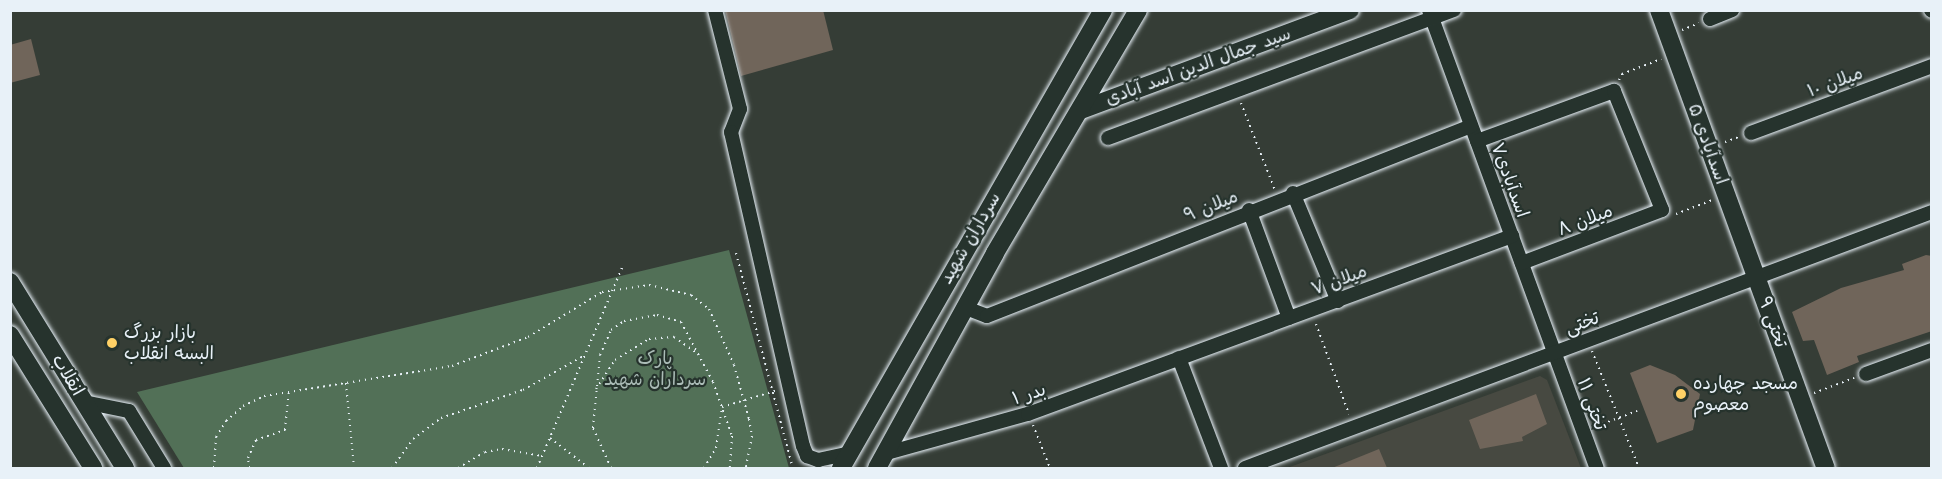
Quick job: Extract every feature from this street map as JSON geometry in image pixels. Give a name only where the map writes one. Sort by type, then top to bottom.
[{"type":"street","points":[[714,10],[740,109],[731,132],[807,456],[846,461]]},
{"type":"street","name":"سرداران شهید","points":[[846,461],[968,241],[1103,10]]},
{"type":"street","name":"سرداران شهید","points":[[886,463],[995,254],[1138,10]]},
{"type":"street","name":"سید جمال الدین اسد آبادی","points":[[1081,110],[1350,10]]},
{"type":"street","points":[[1108,138],[1237,92],[1430,15],[1454,10]]},
{"type":"street","name":"اسدآیادی ۵","points":[[1659,10],[1756,277]]},
{"type":"street","points":[[1710,19],[1732,10]]},
{"type":"street","name":"اسدآبادی۷","points":[[1430,15],[1554,353]]},
{"type":"street","name":"میلان ۱۰","points":[[1750,133],[1932,66]]},
{"type":"street","points":[[1477,141],[1614,91],[1662,210]]},
{"type":"street","name":"میلان ۹","points":[[966,308],[987,316],[1249,210],[1471,126]]},
{"type":"street","points":[[1293,193],[1338,301]]},
{"type":"street","points":[[1249,210],[1289,318]]},
{"type":"street","name":"میلان ۸","points":[[1522,264],[1662,210]]},
{"type":"street","name":"تختی","points":[[1245,468],[1932,212]]},
{"type":"street","name":"میلان ۷","points":[[1179,358],[1512,236]]},
{"type":"street","points":[[968,241],[995,254]]},
{"type":"street","name":"تختی ۹","points":[[1756,277],[1826,468]]},
{"type":"street","name":"انقلاب","points":[[10,282],[125,468]]},
{"type":"street","name":"انقلاب","points":[[10,335],[93,468]]},
{"type":"street","points":[[1866,374],[1932,350]]},
{"type":"street","name":"تختی ۱۱","points":[[1554,353],[1597,468]]},
{"type":"street","points":[[1179,358],[1221,468]]},
{"type":"street","name":"بدر ۱","points":[[886,463],[1179,358]]},
{"type":"street","points":[[84,402],[129,411],[164,468]]},
{"type":"path","points":[[1668,35],[1710,19]]},
{"type":"path","points":[[1614,91],[1622,74],[1675,53]]},
{"type":"path","points":[[1237,92],[1278,199]]},
{"type":"path","points":[[1709,148],[1750,133]]},
{"type":"path","points":[[1662,210],[1673,214],[1726,195]]},
{"type":"path","points":[[736,253],[771,392],[794,468]]},
{"type":"path","points":[[537,468],[623,265]]},
{"type":"path","points":[[213,468],[216,437],[226,421],[243,406],[290,389],[430,371],[498,350],[577,304],[613,290],[670,287],[691,294],[709,309],[744,400],[752,436],[746,468]]},
{"type":"path","points":[[1311,310],[1354,428]]},
{"type":"path","points":[[611,468],[593,428],[595,392],[605,339],[624,321],[641,316],[672,318],[681,322],[699,355],[732,436],[730,468]]},
{"type":"path","points":[[595,392],[615,360],[649,339],[674,338],[699,355]]},
{"type":"path","points":[[1588,340],[1639,468]]},
{"type":"path","points":[[392,468],[413,439],[441,418],[515,394],[585,355]]},
{"type":"path","points":[[1801,398],[1866,374]]},
{"type":"path","points":[[346,383],[354,468]]},
{"type":"path","points":[[722,407],[789,386]]},
{"type":"path","points":[[249,468],[248,458],[256,440],[272,430],[285,430],[290,389]]},
{"type":"path","points":[[704,468],[716,448],[722,407]]},
{"type":"path","points":[[1583,431],[1637,411]]},
{"type":"path","points":[[1028,414],[1050,468]]},
{"type":"path","points":[[550,438],[589,468]]},
{"type":"path","points":[[458,468],[485,452],[502,449],[542,456]]},
{"type":"shaded area","points":[[1540,376],[1547,380],[1581,468],[1287,468]]},
{"type":"green space","name":"پارک سرداران شهید","points":[[729,250],[789,468],[184,468],[137,392]]},
{"type":"building","points":[[725,10],[823,10],[833,50],[741,76]]},
{"type":"building","points":[[31,39],[40,75],[10,83],[10,45]]},
{"type":"building","points":[[1926,255],[1932,256],[1932,331],[1857,356],[1859,362],[1827,375],[1814,340],[1803,341],[1792,312],[1841,288],[1904,270],[1902,264]]},
{"type":"building","points":[[1650,365],[1675,375],[1700,394],[1693,430],[1657,443],[1630,373]]},
{"type":"building","points":[[1536,394],[1547,424],[1522,437],[1523,441],[1480,449],[1469,420]]},
{"type":"building","points":[[1379,449],[1387,468],[1332,468]]},
{"type":"place","name":"بازار بزرگ البسه انقلاب","points":[[112,343]]},
{"type":"place","name":"مسجد چهارده معصوم","points":[[1681,394]]}]
